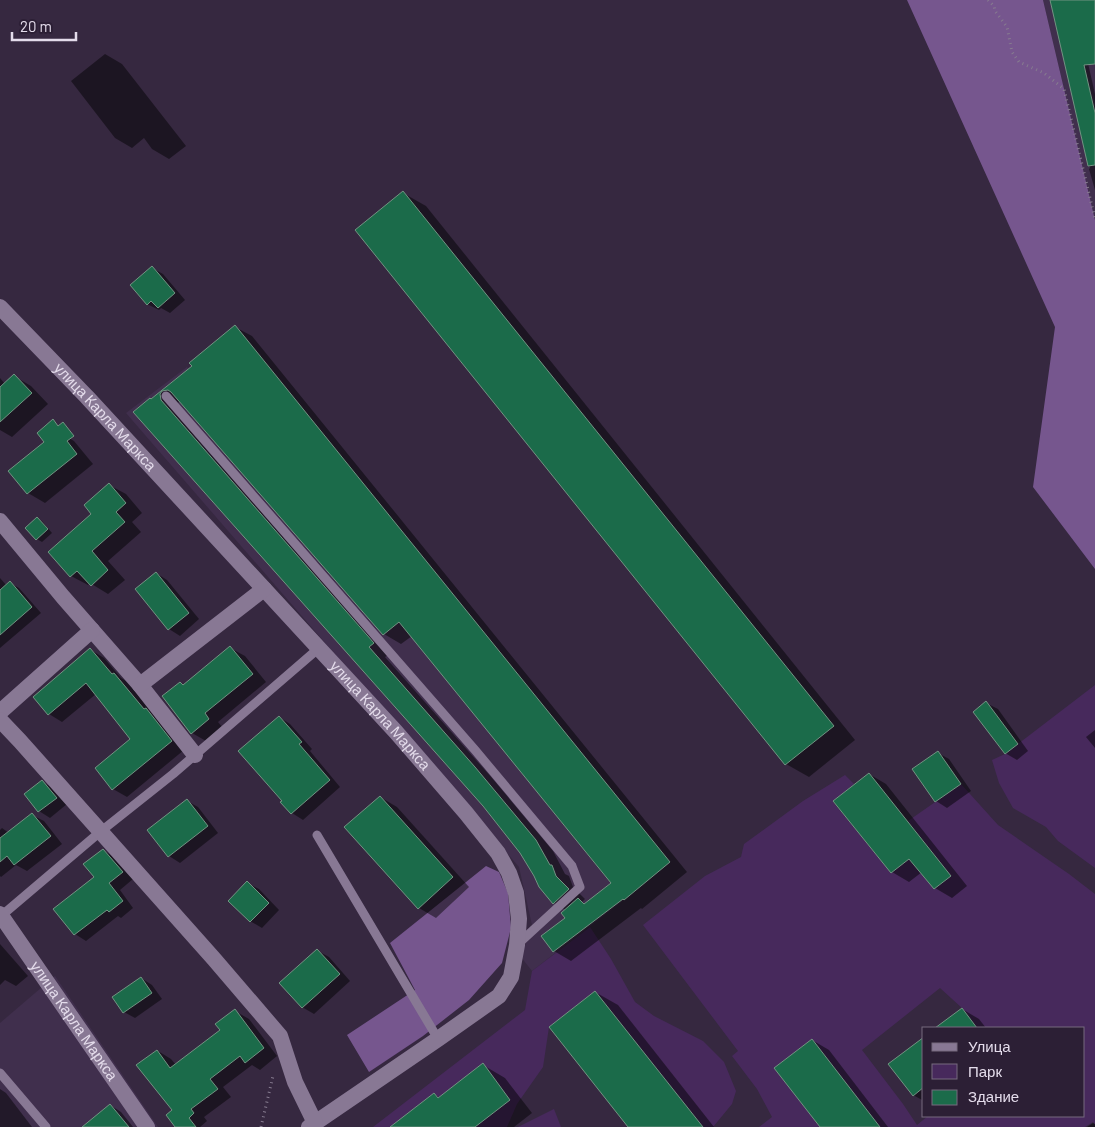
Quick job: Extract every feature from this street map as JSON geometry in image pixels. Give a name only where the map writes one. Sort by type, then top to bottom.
[{"type":"street","name":"улица Карла Маркса","points":[[0,307],[93,404],[396,732],[498,853],[516,893],[519,919],[517,945],[511,977],[498,996],[312,1125],[280,1036],[214,959],[0,720]]},
{"type":"street","points":[[0,520],[140,685],[195,755]]},
{"type":"street","points":[[140,685],[264,589]]},
{"type":"street","points":[[0,712],[92,630]]},
{"type":"street","name":"улица Карла Маркса","points":[[0,915],[147,1127]]},
{"type":"lane","points":[[166,396],[475,750],[572,866],[580,886],[517,945]]},
{"type":"lane","points":[[0,915],[173,774],[319,648]]},
{"type":"lane","points":[[317,835],[438,1039]]},
{"type":"lane","points":[[0,1073],[46,1127]]},
{"type":"path","points":[[988,0],[1007,27],[1012,52],[1019,62],[1044,73],[1064,89],[1095,219]]},
{"type":"path","points":[[261,1127],[274,1074]]},
{"type":"shaded area","points":[[907,0],[1043,0],[1095,220],[1095,569],[1033,487],[1055,327]]},
{"type":"shaded area","points":[[1043,0],[1095,0],[1095,220]]},
{"type":"shaded area","points":[[187,367],[404,627],[624,900],[532,971],[521,957],[532,925],[519,867],[126,413]]},
{"type":"shaded area","points":[[486,866],[499,872],[508,893],[511,928],[502,963],[469,1000],[423,1036],[369,1072],[347,1035],[415,990],[390,943]]},
{"type":"shaded area","points":[[55,976],[158,1127],[0,1127],[0,1023]]},
{"type":"green space","points":[[1095,685],[1095,868],[1058,841],[1046,827],[1013,808],[999,783],[992,760],[1005,754]]},
{"type":"green space","points":[[845,775],[854,784],[833,802],[891,873],[909,859],[934,889],[951,876],[908,821],[961,784],[998,825],[1095,894],[1095,1125],[1093,1122],[1085,1127],[880,1127],[812,1039],[775,1068],[820,1127],[759,1127],[772,1117],[757,1089],[732,1056],[738,1051],[643,925],[705,876],[741,857],[744,844],[803,801]]},
{"type":"green space","points":[[590,927],[611,959],[635,1002],[654,1016],[703,1041],[724,1062],[736,1091],[732,1104],[713,1127],[693,1127],[699,1122],[595,991],[549,1027],[543,1067],[517,1104],[507,1127],[373,1127],[525,1010],[532,971]]},
{"type":"green space","points":[[554,1109],[561,1127],[518,1127]]},
{"type":"building","points":[[1050,0],[1095,0],[1095,64],[1084,65],[1095,113],[1095,165],[1088,166]]},
{"type":"building","points":[[403,191],[834,726],[785,765],[355,230]]},
{"type":"building","points":[[152,266],[175,293],[158,308],[151,301],[147,305],[130,285]]},
{"type":"building","points":[[235,325],[670,862],[624,900],[553,952],[541,936],[565,918],[561,913],[578,898],[584,904],[611,883],[399,622],[383,635],[171,392],[168,390],[162,391],[160,394],[161,400],[374,643],[369,647],[475,767],[536,840],[550,865],[552,865],[556,876],[569,889],[553,904],[539,887],[520,853],[483,806],[133,412],[192,366],[189,363]]},
{"type":"building","points":[[14,374],[32,393],[0,422],[0,387]]},
{"type":"building","points":[[53,419],[58,426],[63,422],[74,436],[67,441],[77,454],[27,494],[8,471],[44,442],[37,433]]},
{"type":"building","points":[[109,483],[126,503],[116,512],[125,522],[92,551],[108,570],[91,586],[77,571],[70,577],[48,552],[91,514],[84,505]]},
{"type":"building","points":[[37,517],[48,529],[36,540],[25,528]]},
{"type":"building","points":[[156,572],[189,613],[168,630],[135,589]]},
{"type":"building","points":[[10,581],[32,607],[0,635],[0,590]]},
{"type":"building","points":[[230,646],[253,674],[205,713],[209,719],[191,734],[162,696],[180,682],[183,685]]},
{"type":"building","points":[[90,648],[144,709],[146,708],[172,741],[112,790],[95,768],[130,739],[86,683],[48,715],[33,697]]},
{"type":"building","points":[[986,701],[1018,744],[1005,754],[973,712]]},
{"type":"building","points":[[279,716],[302,742],[299,744],[330,780],[291,814],[238,751]]},
{"type":"building","points":[[938,751],[961,784],[935,802],[912,769]]},
{"type":"building","points":[[869,773],[951,876],[934,889],[909,859],[891,873],[833,801]]},
{"type":"building","points":[[42,780],[57,798],[38,812],[24,794]]},
{"type":"building","points":[[380,796],[453,877],[418,909],[344,827]]},
{"type":"building","points":[[187,799],[208,826],[168,857],[147,830]]},
{"type":"building","points":[[32,813],[51,836],[14,865],[7,856],[0,862],[0,838]]},
{"type":"building","points":[[103,849],[123,872],[109,883],[123,901],[109,912],[107,910],[74,935],[53,909],[94,877],[83,864]]},
{"type":"building","points":[[247,881],[269,903],[250,922],[228,901]]},
{"type":"building","points":[[317,949],[340,974],[302,1008],[279,983]]},
{"type":"building","points":[[141,977],[152,993],[123,1013],[112,997]]},
{"type":"building","points":[[595,991],[703,1127],[628,1127],[549,1027]]},
{"type":"building","points":[[962,1008],[976,1027],[936,1027]]},
{"type":"building","points":[[235,1009],[264,1048],[245,1063],[240,1056],[210,1079],[218,1089],[191,1109],[194,1113],[189,1118],[196,1127],[175,1127],[166,1115],[172,1110],[136,1065],[157,1050],[170,1068],[220,1030],[215,1024]]},
{"type":"building","points":[[922,1038],[922,1089],[913,1096],[888,1064]]},
{"type":"building","points":[[812,1039],[880,1127],[820,1127],[774,1068]]},
{"type":"building","points":[[483,1063],[510,1100],[475,1127],[390,1127],[434,1093],[438,1098]]},
{"type":"building","points":[[110,1104],[129,1127],[82,1127]]}]
